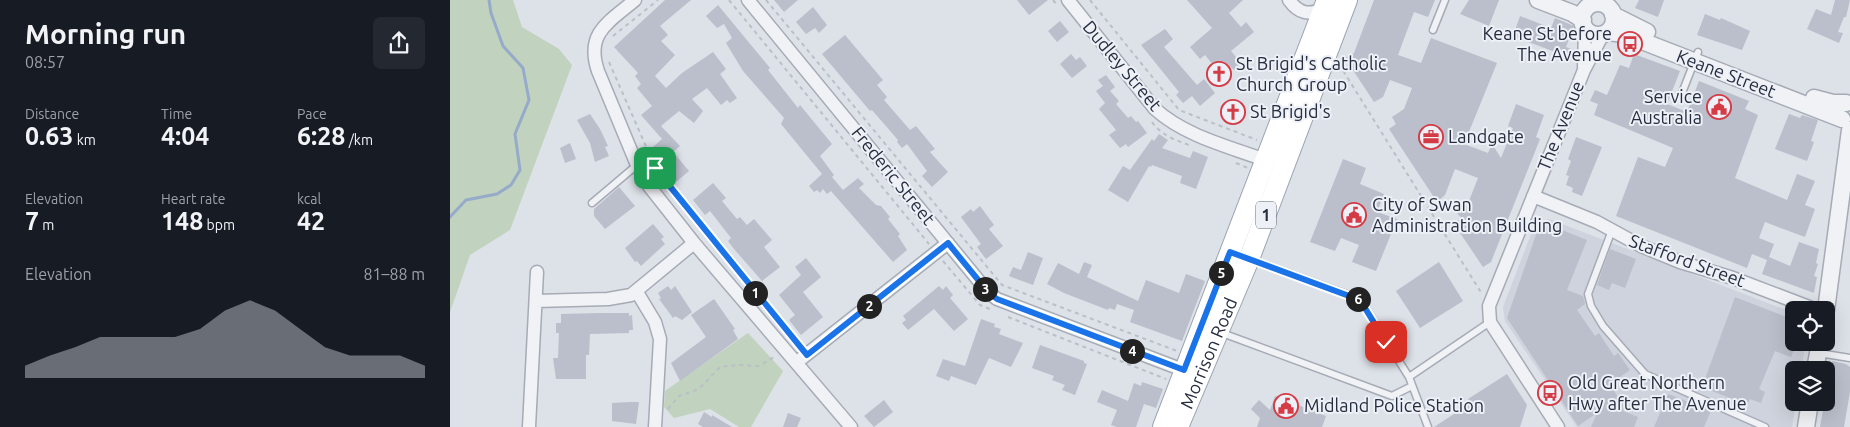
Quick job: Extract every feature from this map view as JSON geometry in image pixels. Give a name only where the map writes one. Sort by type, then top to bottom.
[{"type":"main road","name":"Morrison Road","points":[[1163,427],[1239,255],[1347,0]]},
{"type":"main road","name":"Morrison Road","points":[[1178,427],[1189,367],[1219,332],[1263,151],[1326,4]]},
{"type":"street","points":[[635,0],[604,27],[593,46],[594,59],[637,165],[649,186],[694,243],[802,359],[851,427]]},
{"type":"street","name":"Frederic Street","points":[[748,0],[988,292],[997,299],[1189,367]]},
{"type":"street","name":"Dudley Street","points":[[1068,0],[1155,108],[1169,121],[1186,130],[1263,151]]},
{"type":"street","points":[[1289,0],[1302,13],[1311,13],[1326,4]]},
{"type":"street","name":"Keane Street","points":[[1538,0],[1572,13],[1599,11]]},
{"type":"street","name":"Keane Street","points":[[1566,0],[1599,11],[1847,127]]},
{"type":"street","points":[[1599,11],[1613,24],[1605,33]]},
{"type":"street","name":"Keane Street","points":[[1599,11],[1592,33],[1624,34],[1816,99],[1833,103],[1848,101]]},
{"type":"street","name":"The Avenue","points":[[1584,70],[1599,11]]},
{"type":"street","name":"The Avenue","points":[[1490,322],[1489,306],[1584,70],[1605,33]]},
{"type":"street","points":[[1827,301],[1847,127],[1843,108],[1848,101]]},
{"type":"street","name":"Stafford Street","points":[[1533,196],[1597,222],[1640,246],[1680,262],[1711,270],[1793,301]]},
{"type":"street","points":[[1832,301],[1835,295],[1850,213]]},
{"type":"street","points":[[536,301],[623,298],[637,292],[694,243]]},
{"type":"street","points":[[802,359],[948,243]]},
{"type":"street","points":[[529,427],[537,272]]},
{"type":"street","points":[[637,292],[654,322],[660,339],[655,427]]},
{"type":"street","points":[[1490,322],[1558,427]]},
{"type":"street","points":[[1806,427],[1809,411]]},
{"type":"lane","points":[[1433,30],[1445,0]]},
{"type":"lane","points":[[1682,93],[1696,57]]},
{"type":"lane","points":[[592,202],[637,165]]},
{"type":"lane","points":[[1612,230],[1588,294],[1591,306],[1603,326],[1645,374],[1765,427]]},
{"type":"lane","points":[[1239,255],[1360,300],[1409,377],[1428,427]]},
{"type":"lane","points":[[1409,377],[1490,322]]},
{"type":"lane","points":[[1219,332],[1392,396],[1412,386]]},
{"type":"lane","points":[[1830,351],[1850,358]]},
{"type":"path","points":[[607,41],[658,0]]},
{"type":"path","points":[[730,0],[936,252]]},
{"type":"path","points":[[766,0],[1002,286],[1189,367]]},
{"type":"path","points":[[1090,0],[1183,113],[1263,151]]},
{"type":"path","points":[[606,56],[659,176],[802,359]]},
{"type":"path","points":[[1335,56],[1489,306]]},
{"type":"path","points":[[664,412],[680,396],[694,392],[702,386],[720,367],[737,365],[759,366],[778,354]]},
{"type":"shaded area","points":[[1549,219],[1785,310],[1785,351],[1805,351],[1803,361],[1785,361],[1785,411],[1795,411],[1792,427],[1577,427],[1505,321],[1503,307],[1535,224]]},
{"type":"green space","points":[[450,0],[513,0],[522,27],[559,49],[572,65],[510,230],[470,255],[450,312]]},
{"type":"green space","points":[[748,333],[783,371],[751,427],[739,427],[710,409],[674,418],[664,407],[665,391]]},
{"type":"building","points":[[665,0],[691,0],[660,26],[668,35],[661,41],[675,55],[655,76],[666,88],[682,73],[713,52],[726,69],[720,74],[737,98],[730,103],[727,100],[721,105],[707,88],[692,99],[703,111],[694,123],[679,111],[661,126],[680,146],[673,152],[689,171],[676,182],[669,174],[673,171],[653,147],[662,139],[641,115],[652,106],[637,88],[641,84],[635,76],[638,73],[614,47]]},
{"type":"building","points":[[774,0],[798,0],[784,12]]},
{"type":"building","points":[[1017,0],[1048,0],[1029,15]]},
{"type":"building","points":[[1187,0],[1243,0],[1229,13],[1241,27],[1246,22],[1254,32],[1231,51],[1241,63],[1234,70],[1228,64],[1221,70],[1216,63],[1213,65],[1205,55],[1200,59],[1190,47],[1212,28]]},
{"type":"building","name":"Landgate","points":[[1374,0],[1435,0],[1428,17],[1414,12],[1398,55],[1421,63],[1431,38],[1497,63],[1464,144],[1488,153],[1492,144],[1501,158],[1513,128],[1508,126],[1516,104],[1544,115],[1536,137],[1540,139],[1491,262],[1483,267],[1454,224],[1461,218],[1457,213],[1467,206],[1478,178],[1455,169],[1445,195],[1437,202],[1389,129],[1396,124],[1392,117],[1404,109],[1412,88],[1390,80],[1383,97],[1374,102],[1345,58],[1354,53]]},
{"type":"building","points":[[1469,0],[1499,0],[1489,26],[1460,14]]},
{"type":"building","points":[[1639,0],[1664,0],[1658,17],[1635,8]]},
{"type":"building","points":[[1835,0],[1850,0],[1846,17],[1844,17],[1838,32],[1843,33],[1839,43],[1807,29],[1816,9],[1831,15]]},
{"type":"building","points":[[718,5],[770,68],[768,70],[798,108],[800,105],[832,144],[820,156],[834,175],[832,177],[843,190],[858,178],[864,184],[859,188],[876,205],[881,206],[890,217],[888,219],[900,234],[898,236],[907,250],[893,262],[831,191],[827,194],[823,189],[820,193],[817,190],[814,192],[809,186],[822,174],[781,124],[784,118],[743,71],[726,43],[732,38],[724,24],[717,28],[706,16]]},
{"type":"building","points":[[813,7],[827,25],[819,33],[815,28],[806,34],[796,22]]},
{"type":"building","points":[[1705,14],[1720,20],[1721,18],[1750,31],[1742,50],[1697,35]]},
{"type":"building","points":[[1520,16],[1551,28],[1555,18],[1574,26],[1566,47],[1574,50],[1571,58],[1513,36]]},
{"type":"building","points":[[1060,21],[1069,32],[1057,42],[1048,31]]},
{"type":"building","points":[[1165,29],[1173,39],[1164,47],[1197,85],[1204,79],[1215,93],[1200,106],[1192,96],[1183,103],[1176,95],[1179,92],[1141,45]]},
{"type":"building","points":[[845,35],[883,80],[877,85],[887,97],[884,100],[910,130],[916,126],[935,149],[930,152],[948,172],[932,187],[922,176],[927,171],[907,144],[902,148],[897,142],[898,140],[872,110],[870,111],[822,54]]},
{"type":"building","points":[[1071,54],[1076,60],[1080,57],[1087,66],[1072,78],[1060,64]]},
{"type":"building","points":[[1634,54],[1680,71],[1667,104],[1687,112],[1699,81],[1749,101],[1745,109],[1758,115],[1735,178],[1787,200],[1797,174],[1815,181],[1805,205],[1815,209],[1805,237],[1765,222],[1759,238],[1774,244],[1769,257],[1790,266],[1799,242],[1819,249],[1816,263],[1818,264],[1814,276],[1817,277],[1814,293],[1762,274],[1767,260],[1752,254],[1747,268],[1616,216],[1638,157],[1665,167],[1673,148],[1594,115],[1598,104],[1590,101],[1595,90],[1607,95],[1620,65],[1629,68]]},
{"type":"building","points":[[1106,75],[1115,87],[1110,91],[1119,101],[1116,104],[1128,118],[1131,116],[1136,122],[1138,121],[1147,133],[1128,147],[1126,144],[1120,148],[1109,135],[1116,130],[1099,109],[1105,103],[1096,91],[1103,86],[1098,80]]},
{"type":"building","points":[[590,114],[608,146],[605,147],[609,156],[595,162],[590,143],[577,120]]},
{"type":"building","points":[[1789,114],[1800,118],[1802,115],[1818,120],[1811,141],[1814,142],[1807,161],[1775,149]]},
{"type":"building","points":[[1159,134],[1168,140],[1162,148],[1190,158],[1193,151],[1208,157],[1196,189],[1180,183],[1182,176],[1152,165],[1151,167],[1149,166],[1128,202],[1108,190],[1123,166],[1130,170],[1152,139],[1154,141]]},
{"type":"building","points":[[1576,137],[1602,147],[1582,196],[1572,192],[1573,188],[1566,185],[1569,176],[1566,175],[1571,161],[1568,159]]},
{"type":"building","points":[[570,143],[576,159],[565,163],[560,148]]},
{"type":"building","name":"City of Swan Administration Building","points":[[1343,159],[1366,168],[1360,184],[1384,194],[1377,212],[1397,219],[1376,271],[1352,262],[1359,245],[1341,238],[1335,251],[1310,242]]},
{"type":"building","points":[[713,183],[726,198],[722,201],[737,219],[740,217],[747,225],[754,219],[772,240],[764,247],[780,267],[762,281],[728,241],[731,238],[710,211],[705,215],[693,200]]},
{"type":"building","points":[[619,187],[635,206],[605,229],[594,216],[594,209]]},
{"type":"building","points":[[980,206],[994,225],[989,229],[1003,246],[986,259],[977,247],[981,244],[961,217],[971,209],[973,212]]},
{"type":"building","points":[[653,224],[664,237],[661,239],[665,244],[641,266],[637,261],[635,262],[625,248]]},
{"type":"building","points":[[1547,224],[1587,240],[1567,290],[1583,296],[1585,304],[1577,310],[1595,336],[1599,333],[1614,356],[1618,353],[1630,370],[1610,384],[1619,399],[1623,396],[1627,401],[1623,411],[1638,417],[1634,427],[1591,427],[1597,413],[1578,426],[1507,318],[1539,226]]},
{"type":"building","points":[[1610,249],[1636,259],[1625,288],[1612,283],[1609,290],[1597,285]]},
{"type":"building","points":[[1028,252],[1043,258],[1033,285],[1009,276],[1013,267],[1021,270]]},
{"type":"building","points":[[806,258],[821,277],[803,292],[823,317],[801,335],[789,320],[795,315],[779,295],[801,275],[795,267]]},
{"type":"building","points":[[1084,262],[1092,265],[1087,277],[1138,301],[1146,280],[1179,293],[1186,274],[1205,281],[1182,341],[1130,322],[1134,310],[1117,304],[1115,310],[1109,308],[1108,310],[1064,293],[1047,284],[1058,263],[1079,274]]},
{"type":"building","points":[[1439,262],[1463,301],[1420,328],[1396,291]]},
{"type":"building","points":[[668,286],[671,290],[675,286],[692,312],[682,320],[675,316],[673,318],[659,299],[661,298],[658,293]]},
{"type":"building","points":[[939,286],[943,290],[946,286],[953,295],[950,298],[968,319],[954,331],[934,309],[908,330],[902,323],[906,320],[903,316]]},
{"type":"building","points":[[1735,297],[1785,316],[1785,351],[1793,351],[1791,357],[1775,351],[1759,389],[1765,392],[1761,403],[1750,399],[1747,405],[1702,387]]},
{"type":"building","points":[[714,299],[735,329],[733,330],[738,339],[680,381],[671,363],[706,337],[691,315]]},
{"type":"building","points":[[629,313],[629,316],[632,315],[633,330],[629,330],[629,333],[590,334],[589,355],[586,355],[586,379],[556,379],[553,358],[558,358],[559,333],[556,333],[556,323],[561,323],[561,314]]},
{"type":"building","points":[[981,319],[995,324],[994,327],[1001,329],[999,334],[1023,343],[1011,367],[989,358],[976,385],[951,376],[949,381],[936,376],[943,359],[965,366]]},
{"type":"building","points":[[1040,345],[1084,361],[1087,364],[1075,395],[1062,390],[1065,385],[1052,380],[1054,376],[1032,368]]},
{"type":"building","points":[[1835,362],[1846,364],[1850,367],[1850,392],[1844,427],[1820,427],[1823,411],[1835,411]]},
{"type":"building","points":[[1507,374],[1527,405],[1520,427],[1434,427],[1471,403],[1468,399]]},
{"type":"building","points":[[1142,382],[1163,389],[1156,408],[1144,404],[1136,427],[1117,427],[1111,425],[1117,410],[1097,402],[1102,390],[1128,401],[1134,383],[1141,386]]},
{"type":"building","points":[[1668,394],[1711,411],[1704,427],[1654,427]]},
{"type":"building","name":"Midland Police Station","points":[[1275,396],[1326,416],[1322,427],[1257,427],[1260,418],[1251,409],[1259,400],[1270,410]]},
{"type":"building","points":[[884,400],[893,412],[874,427],[864,416]]},
{"type":"building","points":[[639,402],[636,424],[612,421],[612,403]]},
{"type":"building","points":[[704,412],[732,427],[703,427],[698,424]]},
{"type":"building","points":[[788,413],[801,418],[797,427],[783,427]]},
{"type":"waterway","points":[[450,217],[466,200],[497,194],[511,185],[520,170],[515,134],[529,100],[523,68],[503,46],[491,13],[489,0]]},
{"type":"place","name":"Keane St before The Avenue","points":[[1630,44]]},
{"type":"place","name":"St Brigid's Catholic Church Group","points":[[1219,74]]},
{"type":"place","name":"Service Australia","points":[[1719,107]]},
{"type":"place","name":"St Brigid's","points":[[1233,112]]},
{"type":"place","name":"Landgate","points":[[1431,137]]},
{"type":"place","name":"City of Swan Administration Building","points":[[1354,215]]},
{"type":"place","name":"Old Great Northern Hwy after The Avenue","points":[[1550,393]]},
{"type":"place","name":"Midland Police Station","points":[[1286,406]]},
{"type":"route","points":[[655,168],[659,176],[807,355],[948,243],[988,292],[997,299],[1184,370],[1230,252],[1308,279],[1360,300],[1386,342]]}]
